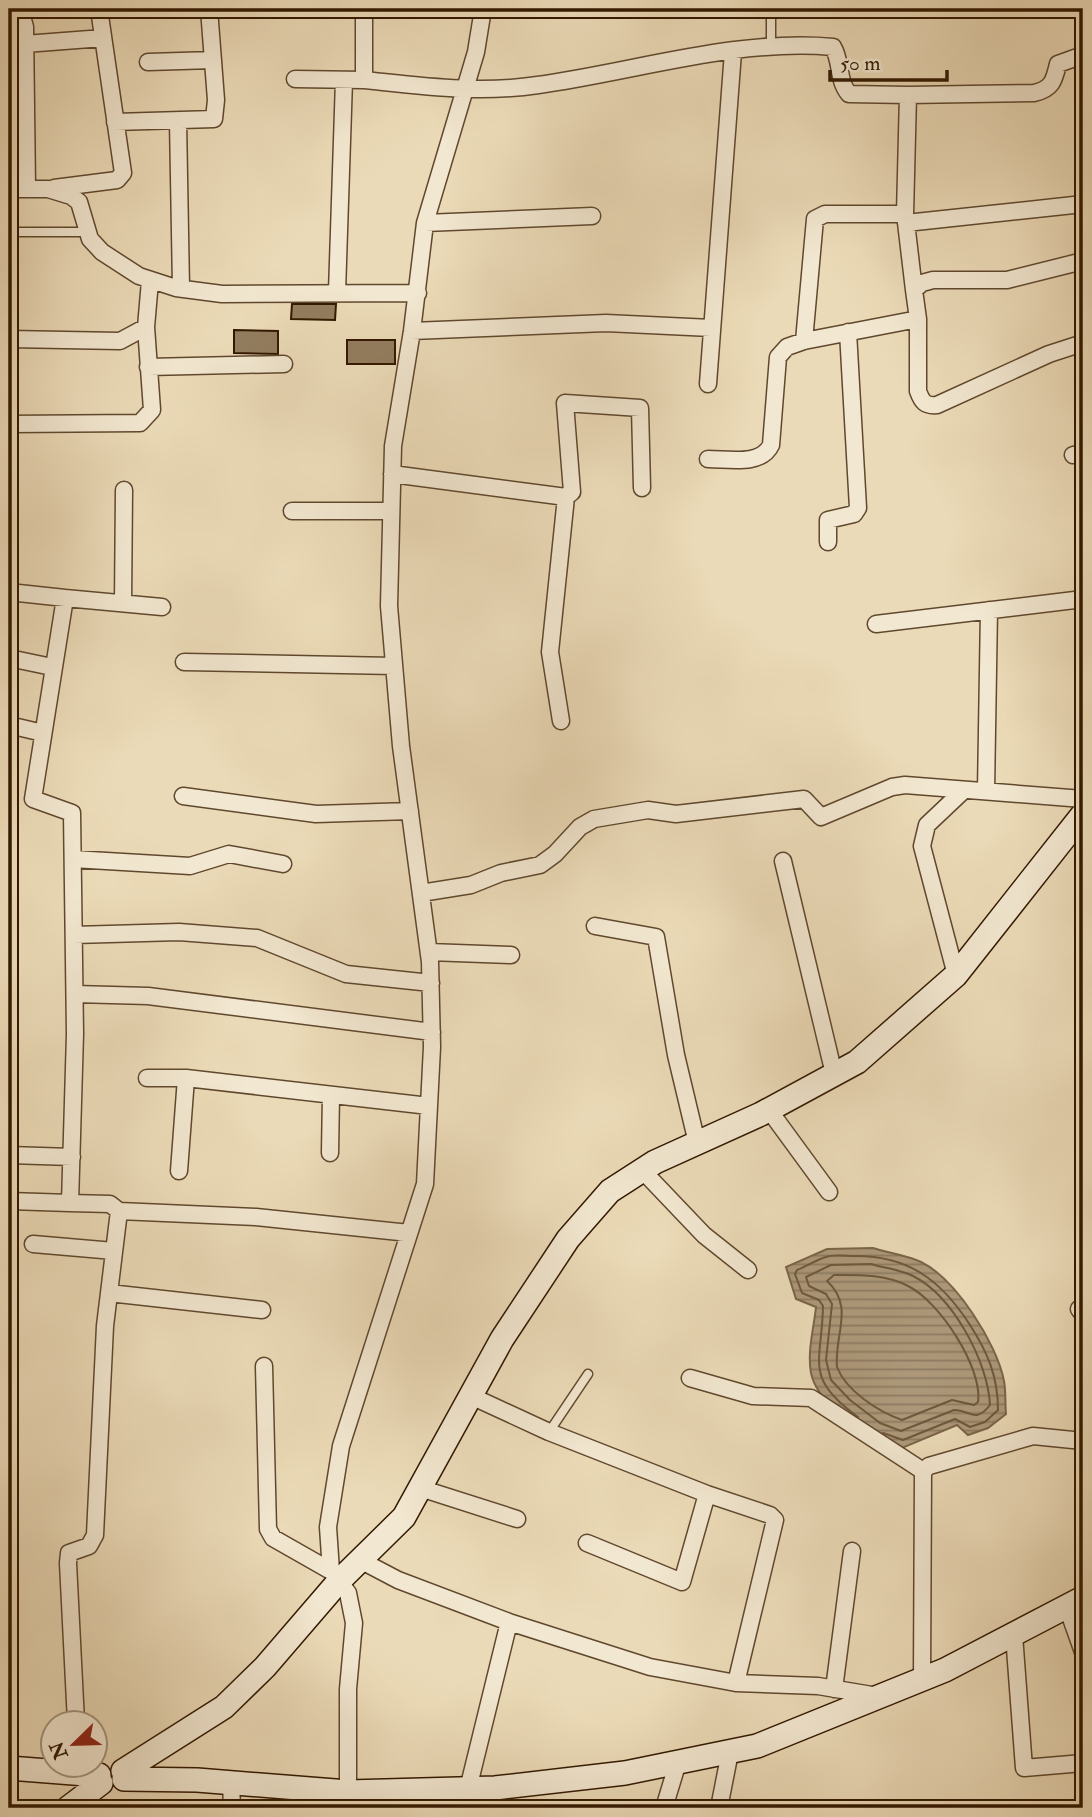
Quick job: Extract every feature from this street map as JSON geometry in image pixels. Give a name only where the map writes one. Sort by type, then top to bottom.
[{"type":"street","points":[[20,9],[25,44],[27,188]]},
{"type":"street","points":[[9,189],[48,189],[121,178],[99,9]]},
{"type":"street","points":[[115,122],[211,120],[216,116],[209,9]]},
{"type":"street","points":[[364,9],[364,80]]},
{"type":"street","points":[[335,1576],[328,1527],[341,1446],[425,1184],[432,1032],[429,952],[410,811],[389,606],[393,446],[418,293],[425,223],[476,52],[483,9]]},
{"type":"street","points":[[25,44],[103,38]]},
{"type":"street","points":[[295,79],[364,80],[465,91],[537,86],[733,52],[833,47],[839,57],[842,82],[849,93],[908,96],[1034,93],[1046,90],[1054,81],[1058,65],[1069,58],[1083,55]]},
{"type":"street","points":[[708,384],[733,52]]},
{"type":"street","points":[[148,62],[213,60]]},
{"type":"street","points":[[337,292],[344,80]]},
{"type":"street","points":[[908,96],[905,218],[918,319],[918,391],[922,400],[929,405],[937,405],[1049,354],[1083,343]]},
{"type":"street","points":[[9,111],[26,111]]},
{"type":"street","points":[[178,121],[181,288]]},
{"type":"street","points":[[48,189],[71,196],[79,202],[88,232],[102,252],[150,281],[222,294],[418,293]]},
{"type":"street","points":[[804,341],[815,219],[825,214],[905,218],[1083,204]]},
{"type":"street","points":[[425,223],[592,216]]},
{"type":"street","points":[[914,290],[922,283],[933,280],[1007,280],[1083,261]]},
{"type":"street","points":[[9,424],[140,423],[152,410],[146,327],[150,281]]},
{"type":"street","points":[[708,459],[758,459],[766,455],[771,445],[778,357],[787,348],[804,341],[918,319]]},
{"type":"street","points":[[412,331],[606,323],[711,328]]},
{"type":"street","points":[[9,339],[120,341],[146,327]]},
{"type":"street","points":[[828,542],[828,520],[854,514],[858,508],[848,332]]},
{"type":"street","points":[[148,367],[284,364]]},
{"type":"street","points":[[561,721],[550,652],[566,497],[572,492],[565,404],[640,408],[642,488]]},
{"type":"street","points":[[392,474],[566,497]]},
{"type":"street","points":[[123,603],[124,489]]},
{"type":"street","points":[[292,511],[391,511]]},
{"type":"street","points":[[9,592],[162,607]]},
{"type":"street","points":[[65,598],[33,799],[72,813],[75,994],[70,1203]]},
{"type":"street","points":[[876,624],[1083,599]]},
{"type":"street","points":[[986,791],[989,610]]},
{"type":"street","points":[[9,659],[52,667]]},
{"type":"street","points":[[184,662],[394,666]]},
{"type":"street","points":[[9,724],[43,733]]},
{"type":"street","points":[[94,1778],[108,1788],[116,1788],[123,1775],[224,1707],[265,1667],[335,1576],[360,1560],[404,1517],[502,1339],[568,1239],[610,1191],[642,1170],[769,1110],[857,1062],[956,975],[1082,814],[986,791],[892,787],[821,817],[804,799],[676,814],[648,810],[594,819],[580,827],[555,854],[540,865],[501,873],[471,884],[421,892]]},
{"type":"street","points":[[956,975],[922,846],[928,825],[964,790]]},
{"type":"street","points":[[183,796],[316,814],[410,811]]},
{"type":"street","points":[[73,859],[190,866],[229,854],[283,864]]},
{"type":"street","points":[[783,861],[834,1074]]},
{"type":"street","points":[[595,926],[656,937],[676,1055],[697,1143]]},
{"type":"street","points":[[74,935],[179,932],[257,937],[346,974],[430,984]]},
{"type":"street","points":[[429,952],[510,955]]},
{"type":"street","points":[[75,994],[148,996],[432,1032]]},
{"type":"street","points":[[146,1079],[186,1078],[429,1106]]},
{"type":"street","points":[[179,1171],[186,1078]]},
{"type":"street","points":[[330,1153],[331,1095]]},
{"type":"street","points":[[769,1110],[829,1192]]},
{"type":"street","points":[[9,1155],[72,1157]]},
{"type":"street","points":[[642,1170],[704,1235],[748,1270]]},
{"type":"street","points":[[9,1200],[110,1204],[119,1211],[256,1217],[409,1233]]},
{"type":"street","points":[[75,1708],[68,1563],[69,1553],[89,1546],[95,1535],[109,1293],[119,1211]]},
{"type":"street","points":[[33,1244],[114,1251]]},
{"type":"street","points":[[109,1293],[262,1310]]},
{"type":"street","points":[[264,1366],[268,1529],[273,1538],[335,1576],[348,1594],[354,1623],[348,1689],[348,1800]]},
{"type":"street","points":[[690,1378],[754,1396],[811,1398],[923,1471]]},
{"type":"street","points":[[471,1396],[550,1432],[707,1494],[771,1515],[775,1520],[736,1683]]},
{"type":"street","points":[[922,1679],[923,1471],[929,1466],[1033,1436],[1083,1441]]},
{"type":"street","points":[[420,1488],[517,1519]]},
{"type":"street","points":[[587,1543],[682,1582],[707,1494]]},
{"type":"street","points":[[834,1689],[852,1551]]},
{"type":"street","points":[[360,1560],[398,1580],[509,1622],[650,1667],[736,1683],[834,1689],[881,1696]]},
{"type":"street","points":[[123,1775],[231,1783],[348,1800],[625,1773],[757,1746],[922,1679],[1075,1602],[1083,1652]]},
{"type":"street","points":[[468,1788],[509,1622]]},
{"type":"street","points":[[1014,1635],[1024,1768],[1083,1763]]},
{"type":"street","points":[[719,1808],[730,1752]]},
{"type":"street","points":[[664,1808],[678,1762]]},
{"type":"street","points":[[9,1768],[38,1770]]},
{"type":"street","points":[[68,1808],[87,1778]]},
{"type":"street","points":[[231,1783],[232,1808]]},
{"type":"lane","points":[[771,9],[771,48]]},
{"type":"lane","points":[[9,232],[88,232]]},
{"type":"lane","points":[[550,1432],[588,1374]]},
{"type":"water","points":[[873,1248],[916,1260],[934,1270],[961,1297],[973,1314],[993,1349],[1005,1385],[1006,1414],[988,1428],[968,1435],[957,1425],[902,1448],[835,1409],[816,1386],[811,1373],[810,1357],[816,1307],[796,1299],[786,1267],[827,1249]]},
{"type":"building","points":[[292,304],[336,304],[335,320],[291,319]]},
{"type":"building","points":[[234,330],[278,331],[278,354],[234,353]]},
{"type":"building","points":[[347,340],[395,340],[395,364],[347,364]]}]
